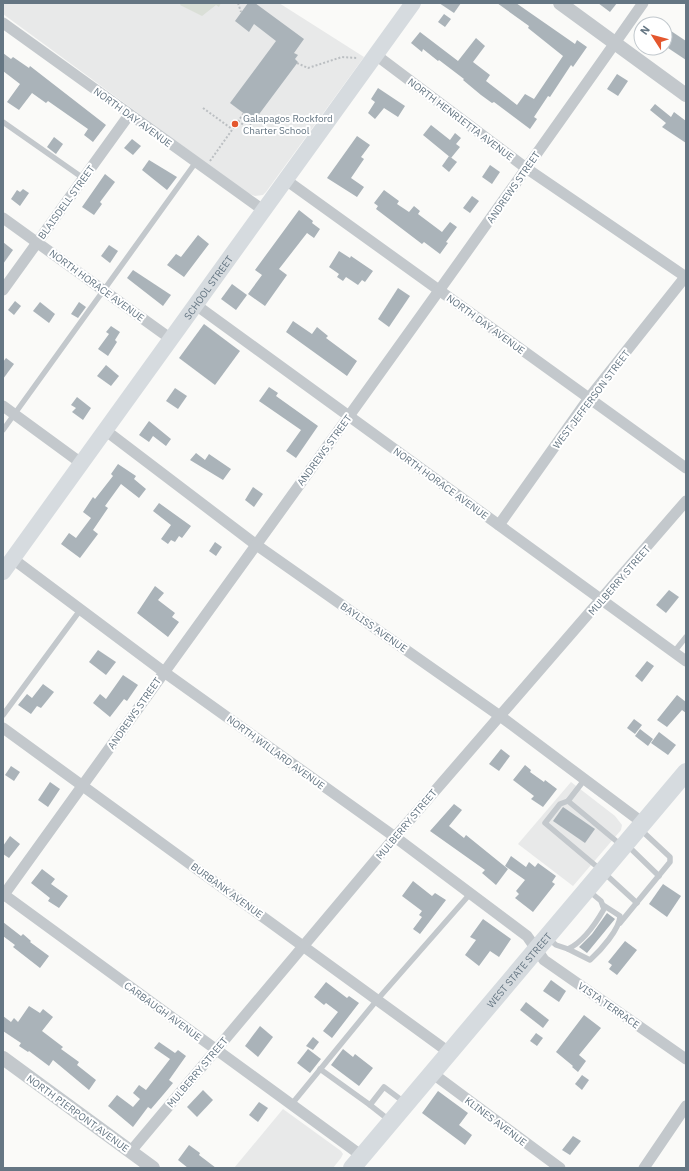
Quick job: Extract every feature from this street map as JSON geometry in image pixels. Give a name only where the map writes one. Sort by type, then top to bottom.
[{"type":"main road","name":"SCHOOL STREET","points":[[3,572],[286,180],[368,57],[413,3]]},
{"type":"main road","name":"WEST STATE STREET","points":[[357,1162],[450,1053],[541,942],[686,772]]},
{"type":"street","points":[[560,3],[686,95]]},
{"type":"street","name":"ANDREWS STREET","points":[[3,895],[255,544],[440,290],[643,3]]},
{"type":"street","name":"NORTH DAY AVENUE","points":[[3,23],[129,115],[264,210]]},
{"type":"street","name":"NORTH HENRIETTA AVENUE","points":[[368,57],[526,168],[686,277]]},
{"type":"street","name":"BLAISDELL STREET","points":[[3,290],[129,115]]},
{"type":"street","name":"NORTH DAY AVENUE","points":[[286,180],[686,468]]},
{"type":"street","name":"NORTH HORACE AVENUE","points":[[3,218],[171,339]]},
{"type":"street","name":"WEST JEFFERSON STREET","points":[[499,525],[589,398],[686,277]]},
{"type":"street","name":"NORTH HORACE AVENUE","points":[[196,305],[686,661]]},
{"type":"street","points":[[3,406],[81,463]]},
{"type":"street","name":"BAYLISS AVENUE","points":[[105,430],[255,544],[500,716],[585,779],[641,826]]},
{"type":"street","name":"MULBERRY STREET","points":[[131,1151],[215,1050],[305,946],[395,837],[686,501]]},
{"type":"street","name":"NORTH WILLARD AVENUE","points":[[13,559],[164,672],[395,837],[527,936],[541,942]]},
{"type":"street","name":"BURBANK AVENUE","points":[[3,728],[305,946],[450,1053]]},
{"type":"street","name":"CARBAUGH AVENUE","points":[[3,895],[290,1105],[357,1162]]},
{"type":"street","name":"VISTA TERRACE","points":[[541,942],[544,960],[686,1060]]},
{"type":"street","name":"NORTH PIERPONT AVENUE","points":[[3,1058],[153,1168]]},
{"type":"street","name":"KLINES AVENUE","points":[[432,1073],[560,1168]]},
{"type":"street","points":[[644,1168],[686,1106]]},
{"type":"lane","points":[[3,122],[84,178]]},
{"type":"lane","points":[[3,430],[104,290],[200,165]]},
{"type":"lane","points":[[3,716],[81,609]]},
{"type":"lane","points":[[674,652],[686,637]]},
{"type":"lane","points":[[585,779],[568,802],[560,804],[545,824],[638,903]]},
{"type":"lane","points":[[568,802],[624,845],[659,876]]},
{"type":"lane","points":[[541,942],[568,949],[590,960],[670,862],[670,857],[641,826]]},
{"type":"lane","points":[[586,889],[604,905],[620,916],[620,923]]},
{"type":"lane","points":[[290,1105],[377,1000],[470,894]]},
{"type":"lane","points":[[568,949],[582,938],[604,909],[604,905]]},
{"type":"lane","points":[[320,1069],[391,1122]]},
{"type":"lane","points":[[370,1105],[384,1087],[406,1104]]},
{"type":"path","points":[[238,3],[241,12]]},
{"type":"path","points":[[297,63],[308,68],[342,57],[368,57]]},
{"type":"path","points":[[203,108],[232,129]]},
{"type":"path","points":[[200,165],[244,113]]},
{"type":"path","points":[[238,121],[248,128],[253,120]]},
{"type":"shaded area","name":"Galapagos Rockford Charter School","points":[[3,3],[279,3],[364,57],[266,192],[263,195],[255,196],[247,193],[3,14]]},
{"type":"shaded area","points":[[181,3],[221,3],[219,7],[216,5],[202,16],[180,5]]},
{"type":"shaded area","points":[[571,782],[615,816],[622,825],[621,830],[573,886],[518,844]]},
{"type":"shaded area","points":[[283,1109],[341,1151],[343,1154],[333,1168],[234,1168]]},
{"type":"building","points":[[248,3],[255,3],[304,39],[294,53],[298,55],[295,59],[298,62],[254,121],[230,103],[276,41],[254,24],[249,32],[235,21]]},
{"type":"building","points":[[439,3],[461,3],[454,13]]},
{"type":"building","points":[[497,3],[516,3],[575,44],[577,40],[587,47],[573,67],[571,65],[550,97],[548,96],[534,117],[537,119],[530,129],[494,102],[492,103],[481,95],[463,80],[464,79],[439,60],[438,61],[423,49],[422,52],[411,43],[420,32],[458,61],[476,38],[485,46],[473,62],[490,75],[486,81],[517,105],[525,94],[534,99],[563,56],[528,28],[529,26]]},
{"type":"building","points":[[598,3],[617,3],[610,12]]},
{"type":"building","points":[[444,14],[451,19],[445,27],[438,22]]},
{"type":"building","points":[[673,32],[686,41],[686,60],[673,51]]},
{"type":"building","points":[[3,53],[11,59],[13,57],[29,68],[30,66],[106,125],[93,142],[84,135],[88,129],[48,101],[46,103],[32,93],[19,110],[7,102],[20,84],[3,71]]},
{"type":"building","points":[[617,74],[628,81],[618,96],[607,89]]},
{"type":"building","points":[[378,88],[405,106],[398,117],[384,108],[375,119],[368,113],[375,102],[371,99]]},
{"type":"building","points":[[655,104],[671,117],[674,112],[686,121],[686,143],[662,127],[666,123],[650,110]]},
{"type":"building","points":[[431,125],[450,140],[455,133],[461,138],[456,144],[460,147],[451,158],[423,135]]},
{"type":"building","points":[[357,136],[370,145],[361,157],[364,159],[351,178],[364,187],[357,197],[327,178]]},
{"type":"building","points":[[54,137],[63,144],[56,154],[47,147]]},
{"type":"building","points":[[132,139],[141,146],[133,155],[124,148]]},
{"type":"building","points":[[449,156],[457,162],[449,172],[442,166]]},
{"type":"building","points":[[149,160],[177,177],[167,190],[142,170]]},
{"type":"building","points":[[490,165],[500,172],[492,184],[482,177]]},
{"type":"building","points":[[105,174],[115,182],[100,202],[102,204],[94,215],[82,207]]},
{"type":"building","points":[[23,189],[29,193],[20,206],[11,199],[17,190],[20,192]]},
{"type":"building","points":[[384,190],[399,201],[397,204],[409,212],[414,206],[420,211],[418,214],[442,232],[450,222],[457,227],[446,242],[448,243],[440,254],[424,242],[422,244],[376,209],[378,206],[374,203]]},
{"type":"building","points":[[472,196],[479,201],[470,213],[463,208]]},
{"type":"building","points":[[299,210],[313,221],[312,223],[320,229],[314,238],[307,233],[279,269],[287,275],[265,306],[248,294],[262,275],[255,270]]},
{"type":"building","points":[[198,235],[209,244],[184,277],[167,265],[176,254],[181,257]]},
{"type":"building","points":[[3,242],[13,250],[3,264]]},
{"type":"building","points":[[109,245],[118,251],[110,263],[101,256]]},
{"type":"building","points":[[339,251],[350,258],[351,256],[373,271],[365,282],[362,280],[358,285],[346,277],[343,281],[337,277],[339,274],[329,267]]},
{"type":"building","points":[[133,270],[171,295],[163,306],[127,278]]},
{"type":"building","points":[[232,284],[247,295],[236,310],[221,299]]},
{"type":"building","points":[[398,288],[410,296],[389,327],[378,319]]},
{"type":"building","points":[[15,301],[21,306],[14,315],[8,310]]},
{"type":"building","points":[[40,302],[55,314],[49,323],[33,311]]},
{"type":"building","points":[[79,302],[86,307],[78,318],[71,314]]},
{"type":"building","points":[[293,321],[312,334],[317,327],[328,336],[326,338],[357,361],[347,376],[286,332]]},
{"type":"building","points":[[204,324],[240,351],[215,385],[179,358]]},
{"type":"building","points":[[111,326],[120,332],[115,340],[117,342],[108,356],[98,349],[109,334],[106,332]]},
{"type":"building","points":[[6,358],[14,364],[3,379],[3,362]]},
{"type":"building","points":[[106,365],[119,376],[111,386],[97,376]]},
{"type":"building","points":[[269,387],[278,393],[276,396],[318,426],[296,458],[286,451],[301,430],[259,401]]},
{"type":"building","points":[[175,388],[187,396],[178,409],[166,401]]},
{"type":"building","points":[[77,397],[91,408],[83,420],[72,412],[76,408],[71,405]]},
{"type":"building","points":[[149,421],[171,439],[166,446],[153,436],[149,442],[139,435]]},
{"type":"building","points":[[196,453],[205,460],[209,454],[231,469],[223,480],[190,460]]},
{"type":"building","points":[[118,464],[136,476],[134,479],[146,489],[139,498],[121,484],[105,506],[108,508],[93,530],[98,534],[80,558],[61,544],[69,533],[76,538],[91,518],[83,512],[93,497],[95,499],[113,476],[111,474]]},
{"type":"building","points":[[253,487],[263,494],[254,507],[245,500]]},
{"type":"building","points":[[159,503],[191,526],[182,538],[179,536],[175,542],[171,540],[168,544],[161,539],[171,525],[153,511]]},
{"type":"building","points":[[215,542],[222,547],[216,556],[209,551]]},
{"type":"building","points":[[155,586],[164,593],[158,600],[175,613],[172,617],[179,622],[168,637],[137,613]]},
{"type":"building","points":[[669,590],[679,597],[666,613],[656,605]]},
{"type":"building","points":[[98,650],[116,662],[106,675],[89,662]]},
{"type":"building","points":[[647,661],[654,666],[642,682],[635,676]]},
{"type":"building","points":[[123,675],[138,685],[127,701],[124,699],[110,717],[93,703],[100,694],[106,699]]},
{"type":"building","points":[[43,684],[54,692],[41,708],[37,706],[31,714],[18,705],[27,694],[32,698]]},
{"type":"building","points":[[677,695],[686,702],[686,713],[682,710],[667,727],[657,720]]},
{"type":"building","points":[[634,719],[642,725],[635,734],[627,728]]},
{"type":"building","points":[[640,729],[653,739],[648,746],[635,736]]},
{"type":"building","points":[[659,732],[676,745],[668,755],[651,743]]},
{"type":"building","points":[[501,749],[510,756],[499,771],[489,764]]},
{"type":"building","points":[[525,765],[531,770],[530,772],[544,782],[545,780],[557,789],[543,807],[531,799],[534,796],[513,780]]},
{"type":"building","points":[[11,766],[20,772],[14,781],[5,775]]},
{"type":"building","points":[[50,782],[60,789],[48,807],[38,800]]},
{"type":"building","points":[[454,804],[462,810],[449,826],[464,838],[466,835],[508,869],[496,885],[482,873],[485,870],[430,831]]},
{"type":"building","points":[[563,807],[595,829],[585,843],[553,821]]},
{"type":"building","points":[[10,836],[20,844],[9,858],[3,854],[3,846]]},
{"type":"building","points":[[511,856],[526,867],[529,862],[535,867],[538,863],[556,876],[552,882],[555,884],[533,912],[515,898],[519,894],[516,891],[525,880],[505,866]]},
{"type":"building","points":[[42,869],[55,879],[51,884],[68,896],[59,908],[48,901],[50,898],[31,883]]},
{"type":"building","points":[[413,881],[432,896],[435,893],[446,900],[420,934],[413,929],[422,917],[419,915],[422,911],[402,896]]},
{"type":"building","points":[[663,884],[681,896],[667,917],[649,904]]},
{"type":"building","points":[[607,913],[615,919],[587,953],[579,947],[592,934]]},
{"type":"building","points":[[483,919],[511,939],[499,957],[490,951],[479,966],[465,955],[476,940],[470,937]]},
{"type":"building","points":[[3,922],[21,936],[23,934],[31,941],[30,942],[49,956],[40,968],[13,947],[15,945],[3,936]]},
{"type":"building","points":[[625,941],[637,950],[617,975],[609,969],[612,965],[608,962]]},
{"type":"building","points":[[551,980],[566,991],[559,1002],[543,991]]},
{"type":"building","points":[[326,982],[347,998],[349,996],[359,1003],[332,1038],[323,1031],[338,1012],[326,1003],[324,1005],[314,997]]},
{"type":"building","points":[[526,1002],[549,1020],[543,1028],[520,1010]]},
{"type":"building","points":[[29,1006],[40,1013],[43,1009],[53,1017],[42,1031],[63,1047],[61,1049],[79,1062],[77,1065],[96,1080],[89,1090],[53,1060],[49,1066],[29,1051],[28,1052],[19,1046],[21,1043],[3,1031],[3,1016],[11,1022],[14,1018],[18,1022]]},
{"type":"building","points":[[584,1015],[601,1028],[579,1055],[586,1061],[578,1072],[556,1052]]},
{"type":"building","points":[[260,1026],[273,1037],[258,1057],[245,1046]]},
{"type":"building","points":[[536,1033],[543,1038],[537,1046],[530,1041]]},
{"type":"building","points":[[313,1037],[319,1042],[313,1050],[306,1046]]},
{"type":"building","points":[[159,1042],[175,1053],[178,1050],[186,1056],[169,1080],[173,1083],[151,1109],[148,1107],[133,1127],[108,1106],[117,1095],[133,1107],[140,1099],[133,1093],[139,1085],[146,1090],[170,1059],[154,1048]]},
{"type":"building","points":[[308,1049],[321,1059],[310,1073],[297,1063]]},
{"type":"building","points":[[343,1049],[353,1057],[355,1054],[373,1068],[359,1086],[331,1065]]},
{"type":"building","points":[[582,1075],[589,1080],[582,1090],[575,1084]]},
{"type":"building","points":[[203,1090],[213,1100],[197,1117],[187,1107]]},
{"type":"building","points":[[438,1091],[468,1113],[459,1125],[472,1135],[465,1145],[422,1113]]},
{"type":"building","points":[[259,1102],[268,1108],[258,1122],[249,1115]]},
{"type":"building","points":[[573,1136],[581,1141],[570,1155],[562,1150]]},
{"type":"building","points":[[189,1145],[216,1168],[188,1168],[178,1160]]},
{"type":"place","name":"Galapagos Rockford Charter School","points":[[235,124]]}]
